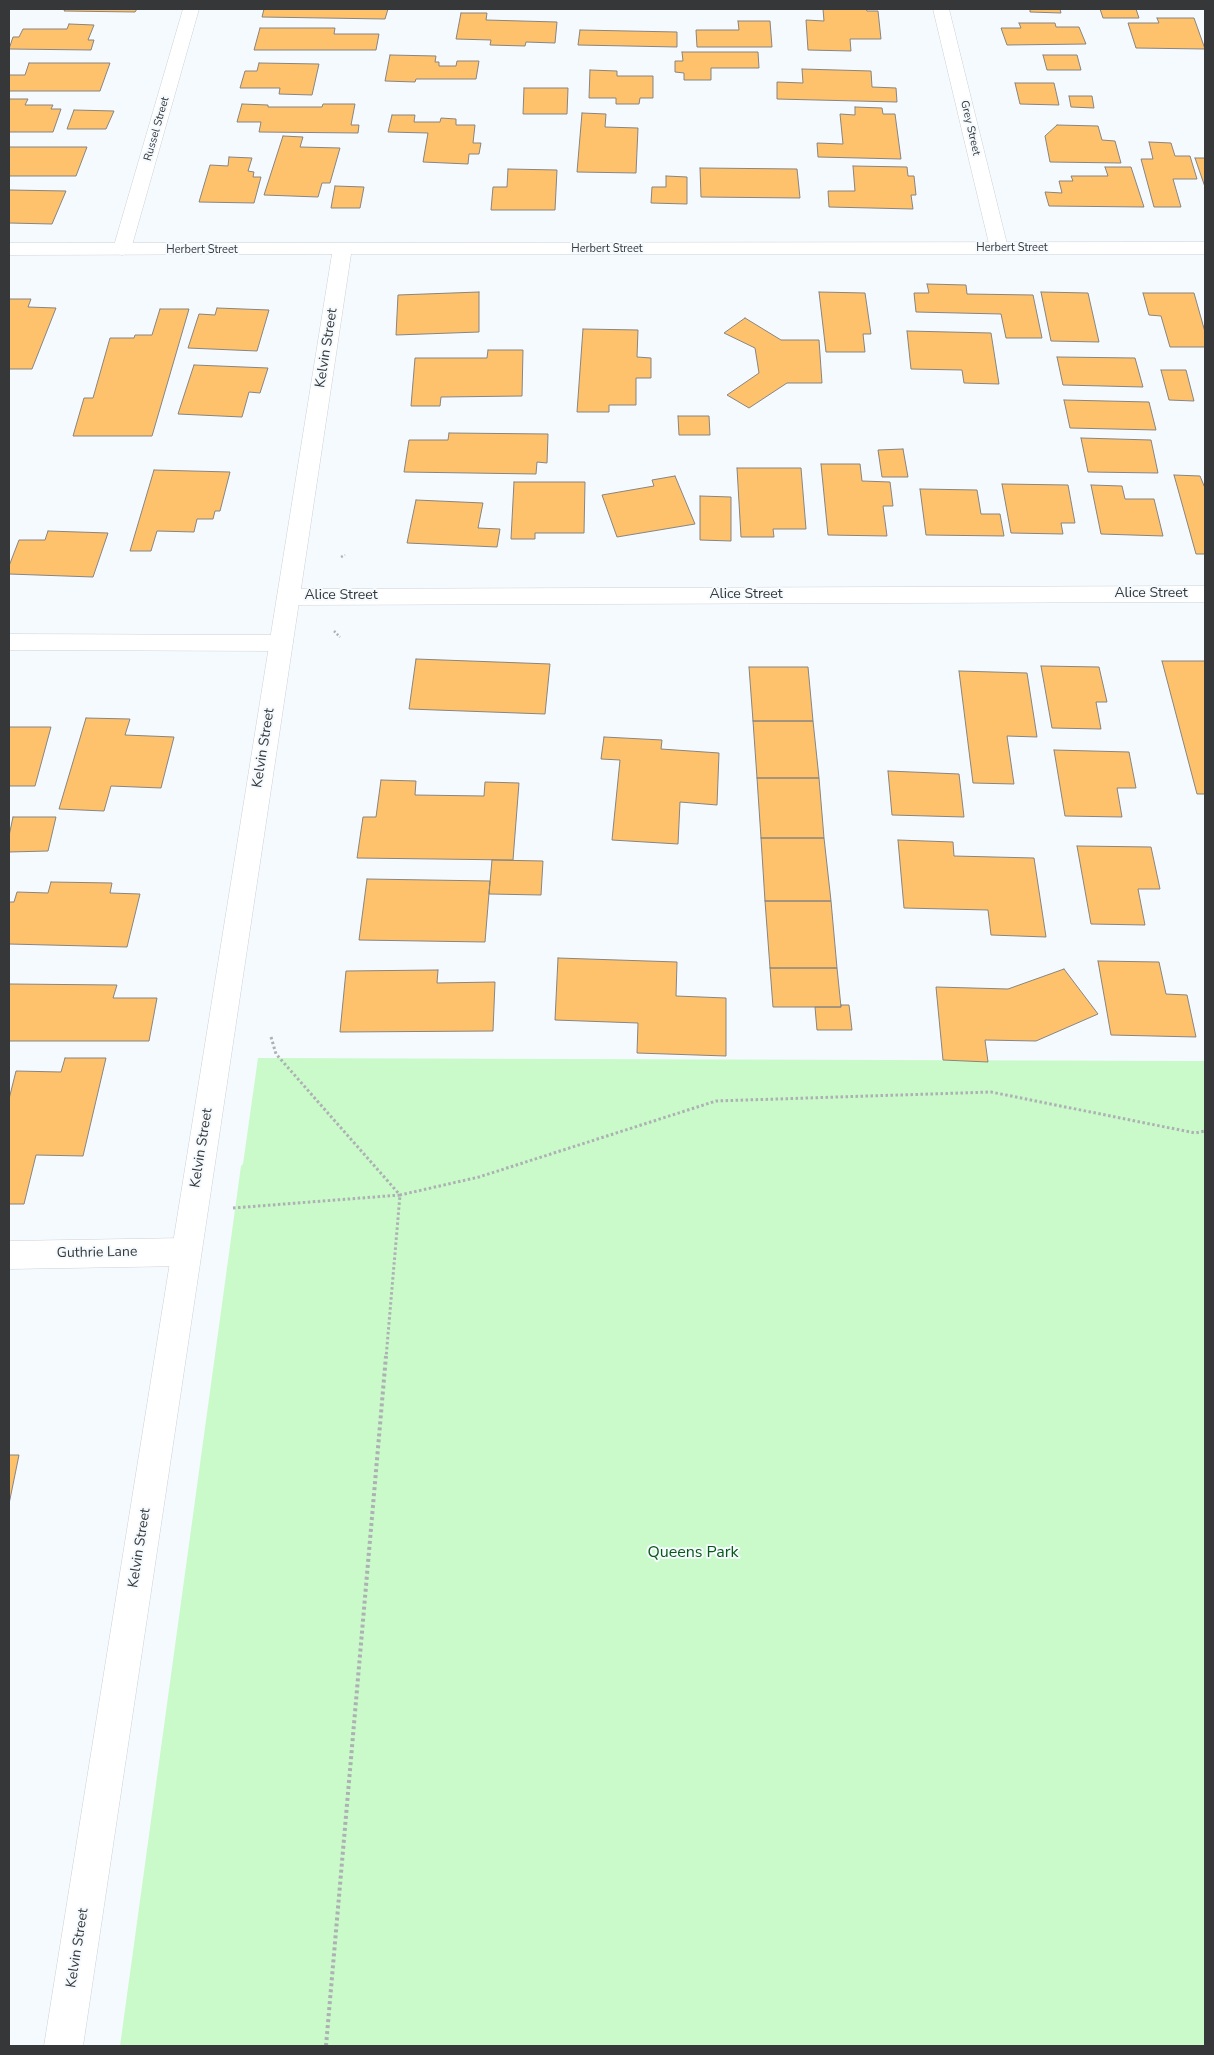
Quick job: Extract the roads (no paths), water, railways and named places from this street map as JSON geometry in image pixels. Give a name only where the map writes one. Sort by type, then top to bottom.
[{"type":"street","name":"Russel Street","points":[[122,249],[192,9]]},
{"type":"street","name":"Grey Street","points":[[941,9],[999,248]]},
{"type":"street","name":"Herbert Street","points":[[9,249],[1205,248]]},
{"type":"street","name":"Kelvin Street","points":[[63,2046],[342,250]]},
{"type":"street","name":"Alice Street","points":[[288,597],[1205,594]]},
{"type":"street","points":[[9,642],[281,643]]},
{"type":"street","name":"Guthrie Lane","points":[[9,1255],[186,1252]]},
{"type":"park label","name":"Queens Park","points":[[693,1553]]}]
